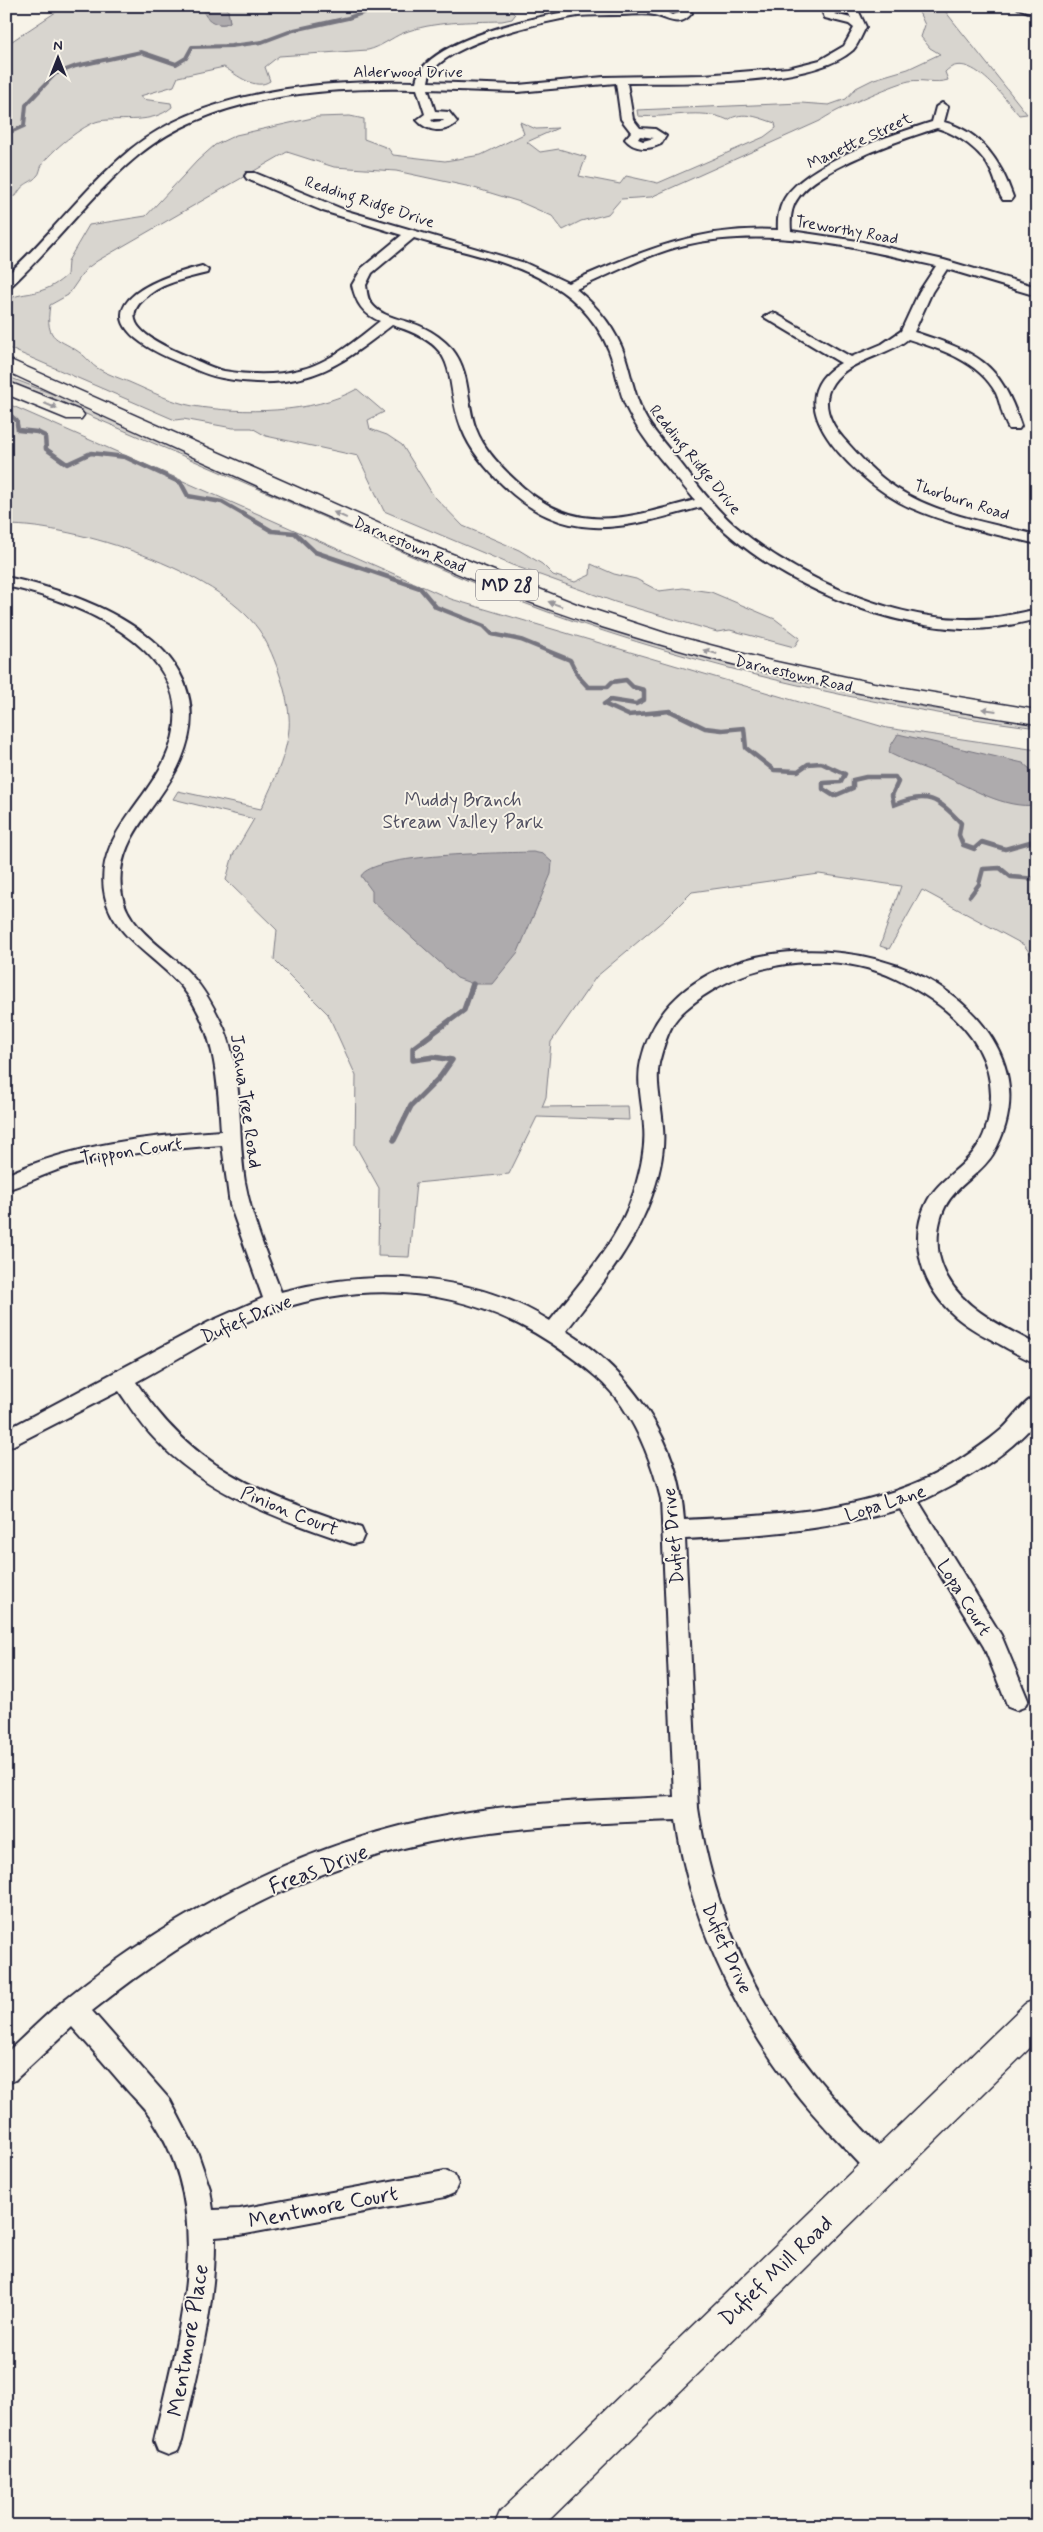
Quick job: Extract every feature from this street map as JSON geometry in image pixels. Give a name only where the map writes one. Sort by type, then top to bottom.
[{"type":"main road","name":"Darnestown Road","points":[[6,364],[388,536],[556,604],[658,638],[793,673],[943,704],[1037,717]]},
{"type":"main road","name":"Darnestown Road","points":[[6,387],[471,587],[520,607],[632,645],[716,669],[826,696],[898,711],[1037,734]]},
{"type":"main road","name":"Dufief Mill Road","points":[[514,2526],[880,2167],[1037,2016]]},
{"type":"street","points":[[431,115],[425,103],[422,86],[427,68],[443,54],[541,20],[581,13],[659,12]]},
{"type":"street","name":"Alderwood Drive","points":[[6,283],[130,156],[171,128],[234,105],[283,94],[332,88],[422,86],[507,89],[621,79],[755,77],[787,73],[817,65],[838,56],[852,45],[860,28]]},
{"type":"street","points":[[621,79],[626,119],[637,132]]},
{"type":"street","name":"Manette Street","points":[[785,234],[783,223],[787,206],[794,194],[806,182],[875,147],[910,132],[937,124],[942,107]]},
{"type":"street","points":[[937,124],[947,125],[987,154],[995,165],[1007,197]]},
{"type":"street","name":"Redding Ridge Drive","points":[[251,176],[314,204],[519,266],[566,288],[587,305],[606,329],[615,347],[625,390],[639,419],[705,502],[721,521],[740,537],[793,572],[850,598],[902,614],[939,622],[993,624],[1037,614]]},
{"type":"street","points":[[411,234],[367,271],[359,285],[364,304],[389,321],[416,330],[432,338],[448,353],[456,367],[461,405],[469,431],[518,494],[540,510],[575,522],[599,524],[637,520],[705,502]]},
{"type":"street","name":"Treworthy Road","points":[[566,288],[683,242],[732,234],[785,234],[840,240],[944,264],[1037,292]]},
{"type":"street","name":"Thorburn Road","points":[[944,264],[922,296],[918,314],[906,334],[877,353],[851,363],[831,377],[826,383],[819,397],[822,420],[831,434],[872,477],[899,496],[916,504],[1037,540]]},
{"type":"street","points":[[202,270],[160,283],[141,294],[129,312],[129,320],[131,328],[143,342],[212,371],[258,378],[310,371],[341,357],[389,321]]},
{"type":"street","points":[[771,317],[851,363]]},
{"type":"street","points":[[906,334],[952,349],[982,368],[1001,390],[1014,426]]},
{"type":"street","name":"Joshua Tree Road","points":[[6,581],[29,585],[68,598],[114,620],[147,642],[166,662],[182,693],[184,715],[180,741],[173,761],[124,831],[116,849],[111,876],[114,897],[118,911],[141,938],[184,978],[206,1009],[220,1038],[225,1069],[230,1137],[240,1205],[275,1302]]},
{"type":"street","points":[[553,1332],[622,1242],[642,1197],[654,1136],[649,1065],[664,1024],[678,1007],[707,982],[722,974],[758,962],[806,956],[840,958],[877,965],[897,972],[938,993],[957,1007],[979,1031],[996,1060],[1002,1091],[998,1120],[983,1154],[935,1204],[926,1240],[932,1267],[940,1284],[964,1312],[1037,1355]]},
{"type":"street","name":"Trippon Court","points":[[6,1183],[84,1154],[155,1143],[230,1137]]},
{"type":"street","name":"Dufief Drive","points":[[6,1440],[230,1321],[275,1302],[318,1291],[361,1286],[407,1285],[479,1298],[522,1314],[553,1332],[606,1372],[640,1414],[665,1470],[672,1499],[689,1840],[713,1925],[747,1994],[793,2068],[880,2167]]},
{"type":"street","name":"Pinion Court","points":[[122,1379],[165,1437],[207,1473],[264,1504],[353,1535]]},
{"type":"street","name":"Lopa Lane","points":[[674,1530],[804,1523],[860,1513],[905,1499],[957,1474],[1001,1444],[1037,1405]]},
{"type":"street","name":"Lopa Court","points":[[905,1499],[993,1642],[1016,1700]]},
{"type":"street","name":"Freas Drive","points":[[6,2071],[73,2009],[153,1950],[229,1906],[290,1876],[362,1848],[424,1832],[485,1822],[553,1815],[686,1808]]},
{"type":"street","name":"Mentmore Place","points":[[73,2009],[161,2109],[185,2154],[197,2189],[202,2224],[202,2264],[196,2314],[168,2441]]},
{"type":"street","name":"Mentmore Court","points":[[202,2224],[240,2222],[445,2184]]},
{"type":"green space","points":[[65,6],[205,6],[204,9],[218,24],[230,22],[227,6],[507,6],[515,15],[512,19],[502,21],[427,26],[403,33],[368,50],[279,56],[265,67],[270,81],[264,84],[246,81],[224,67],[178,77],[174,86],[140,96],[142,99],[171,103],[172,107],[164,113],[146,118],[99,121],[85,127],[52,153],[42,165],[38,175],[24,185],[16,196],[6,197],[6,45]]},
{"type":"green space","points":[[916,6],[941,6],[1027,114],[1019,115],[996,88],[975,70],[965,66],[954,66],[945,72],[948,80],[938,82],[909,81],[890,87],[849,105],[820,121],[651,197],[621,199],[608,214],[581,221],[563,230],[552,216],[520,202],[471,187],[396,171],[334,167],[287,152],[97,261],[86,269],[68,295],[50,305],[49,327],[55,338],[83,355],[101,370],[177,402],[212,409],[277,410],[320,403],[357,389],[384,412],[368,420],[370,429],[387,435],[402,445],[433,495],[463,526],[519,550],[542,564],[553,575],[575,582],[590,575],[591,564],[614,574],[636,579],[659,591],[683,588],[711,592],[775,619],[800,638],[794,647],[730,630],[717,632],[615,602],[512,565],[384,511],[358,456],[266,436],[252,428],[233,428],[183,419],[175,420],[6,347],[6,301],[17,296],[45,289],[60,281],[67,275],[68,261],[89,225],[146,216],[197,161],[215,145],[236,135],[317,117],[350,116],[364,119],[364,139],[388,148],[393,155],[445,161],[481,155],[524,134],[520,122],[536,129],[558,128],[527,142],[540,152],[559,149],[586,157],[579,176],[620,184],[626,176],[658,183],[764,137],[776,128],[775,123],[745,115],[728,120],[706,114],[638,116],[637,110],[801,103],[829,105],[846,99],[856,88],[874,79],[908,69],[940,54],[930,48],[921,37],[925,25]]},
{"type":"green space","points":[[6,376],[73,402],[629,635],[754,670],[834,689],[929,708],[1030,723],[1030,727],[907,708],[786,682],[666,651],[548,612],[442,569],[6,380]]},
{"type":"green space","name":"Muddy Branch Stream Valley Park","points":[[6,403],[451,599],[887,728],[1037,750],[1037,963],[1024,945],[922,890],[889,949],[880,946],[901,886],[819,874],[692,892],[664,920],[596,977],[551,1042],[546,1097],[542,1107],[628,1106],[629,1120],[537,1117],[509,1174],[416,1183],[409,1257],[378,1256],[379,1188],[355,1145],[356,1076],[328,1014],[274,960],[277,930],[226,880],[233,855],[254,819],[173,799],[178,791],[261,809],[281,764],[288,739],[289,727],[288,706],[269,648],[259,630],[239,608],[211,588],[179,570],[106,542],[36,527],[6,525]]},
{"type":"shaded area","points":[[205,6],[227,6],[230,22],[219,24],[212,22],[204,13]]},
{"type":"shaded area","points":[[898,734],[1023,763],[1037,775],[1037,805],[1012,804],[1000,801],[889,753],[890,747]]},
{"type":"shaded area","points":[[533,852],[543,854],[552,862],[551,874],[518,952],[492,984],[473,984],[457,978],[372,901],[372,891],[361,876],[371,868],[413,859],[469,854]]},
{"type":"waterway","points":[[6,134],[24,126],[26,105],[55,74],[76,66],[141,52],[176,64],[186,58],[192,47],[231,46],[262,42],[294,30],[348,18],[382,6]]},
{"type":"waterway","points":[[6,411],[17,421],[17,424]]},
{"type":"waterway","points":[[17,424],[18,430],[37,432],[45,436],[46,449],[67,464],[91,453],[125,457],[181,483],[188,496],[222,502],[272,531],[295,533],[315,552],[420,588],[436,607],[484,626],[492,634],[521,640],[570,660],[578,676],[588,687],[607,687],[612,682],[626,680],[633,687],[644,690],[644,700],[636,704],[610,700],[604,704],[628,715],[670,711],[705,728],[722,730],[744,728],[746,748],[774,770],[798,771],[808,764],[821,763],[845,774],[841,782],[823,783],[823,789],[834,796],[853,788],[853,780],[866,777],[895,777],[898,782],[892,795],[894,805],[915,798],[931,799],[945,808],[961,823],[959,835],[963,845],[974,849],[982,842],[1005,849],[1037,840]]},
{"type":"waterway","points":[[970,896],[979,884],[983,869],[1000,868],[1011,877],[1037,879]]},
{"type":"waterway","points":[[394,1140],[411,1106],[440,1077],[452,1060],[434,1057],[413,1060],[413,1048],[464,1010],[473,984]]}]
